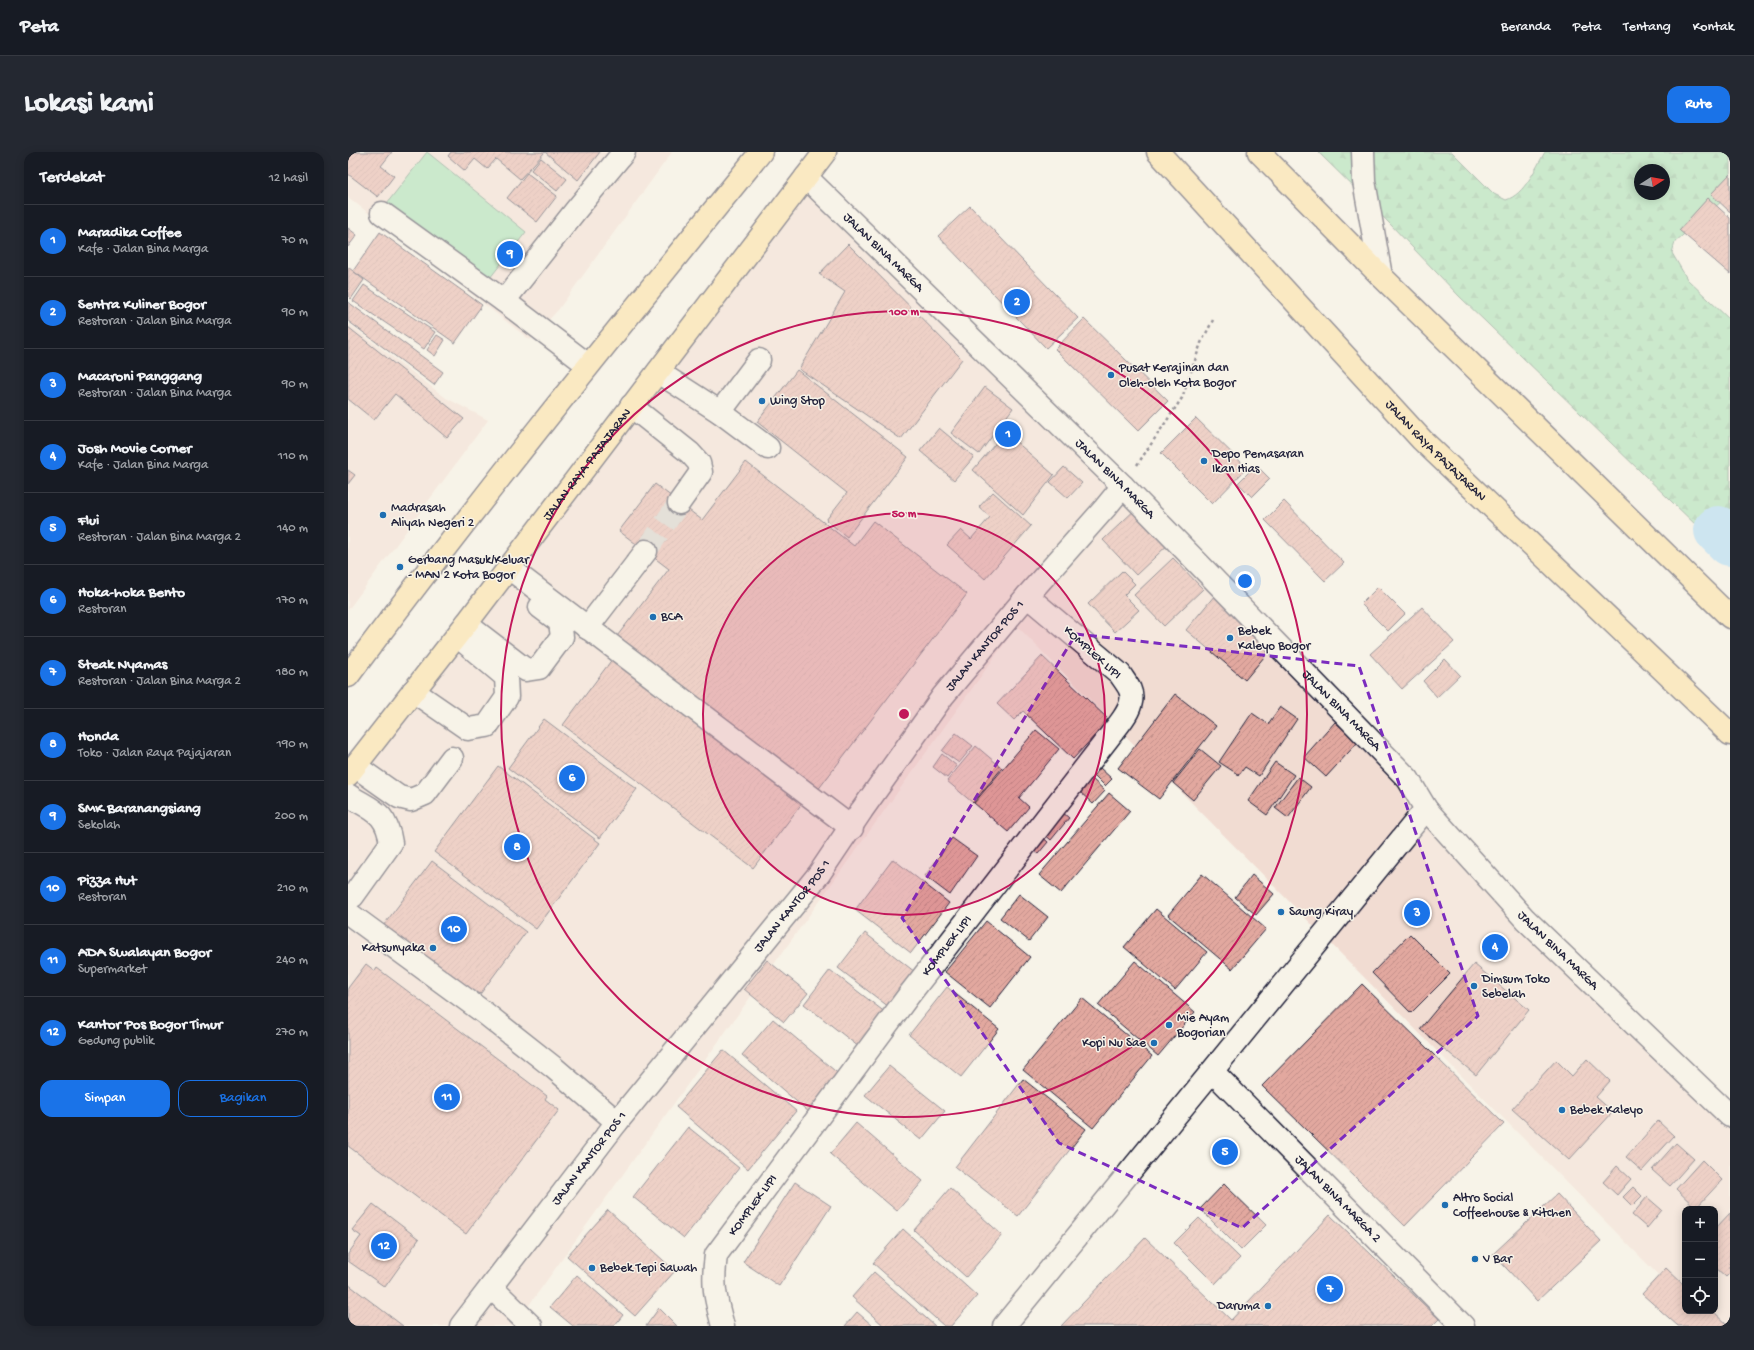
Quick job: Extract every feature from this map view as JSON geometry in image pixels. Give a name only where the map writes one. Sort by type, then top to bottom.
[{"type":"highway","points":[[348,676],[432,563],[588,365],[761,152]]},
{"type":"highway","name":"JALAN RAYA PAJAJARAN","points":[[352,771],[825,152]]},
{"type":"highway","points":[[1141,152],[1209,209]]},
{"type":"highway","name":"JALAN RAYA PAJAJARAN","points":[[1158,152],[1422,440],[1730,734]]},
{"type":"highway","points":[[1259,152],[1381,276],[1730,617]]},
{"type":"street","points":[[504,301],[624,152]]},
{"type":"street","points":[[1363,152],[1364,181],[1381,276]]},
{"type":"street","name":"JALAN BINA MARGA","points":[[806,177],[1123,486],[1408,778],[1426,809],[1525,919],[1730,1116]]},
{"type":"street","points":[[382,213],[504,301],[588,365]]},
{"type":"street","points":[[720,412],[759,360]]},
{"type":"street","points":[[658,372],[720,412],[768,448]]},
{"type":"street","points":[[631,406],[690,453],[699,463],[701,472],[679,503]]},
{"type":"street","name":"JALAN KANTOR POS 1","points":[[462,1326],[617,1122],[819,874],[852,828],[862,810],[944,696],[1027,596],[1123,486]]},
{"type":"street","points":[[587,628],[646,551]]},
{"type":"street","points":[[504,573],[587,628],[852,828]]},
{"type":"street","points":[[461,630],[526,670],[539,668],[562,638],[560,622],[504,573]]},
{"type":"street","name":"KOMPLEK LIPI","points":[[724,1326],[714,1295],[716,1255],[909,995],[1109,737],[1131,705],[1132,698],[1130,690],[1120,674],[1027,596]]},
{"type":"street","points":[[413,691],[468,729],[487,726],[507,697],[506,677],[461,630]]},
{"type":"street","points":[[352,771],[399,797],[411,800],[424,794],[452,758]]},
{"type":"street","points":[[348,795],[382,816],[389,829],[391,843],[351,904],[553,1067],[617,1122]]},
{"type":"street","points":[[1004,1326],[1213,1072],[1426,809]]},
{"type":"street","name":"JALAN BINA MARGA 2","points":[[1213,1072],[1463,1326]]},
{"type":"street","points":[[491,1287],[531,1326]]},
{"type":"path","points":[[1123,486],[1182,398],[1201,343],[1213,320]]},
{"type":"highlighted area","points":[[1076,634],[1359,666],[1478,1016],[1242,1228],[1059,1143],[902,918]]},
{"type":"shaded area","points":[[348,152],[672,152],[558,310],[530,340],[348,197]]},
{"type":"shaded area","points":[[806,177],[1730,1120],[1730,1326],[1709,1326],[1697,1314],[1718,1314],[1718,1206],[1682,1206],[1682,1299],[1017,626],[514,1326],[348,1326],[348,775]]},
{"type":"shaded area","name":"Madrasah Aliyah Negeri 2","points":[[348,323],[446,398],[488,420],[348,610]]},
{"type":"green space","points":[[427,152],[526,232],[486,283],[387,203]]},
{"type":"green space","points":[[1318,152],[1452,152],[1494,194],[1506,200],[1513,197],[1524,187],[1545,152],[1730,152],[1730,194],[1675,242],[1672,253],[1687,279],[1730,320],[1730,558],[1459,296],[1367,200]]},
{"type":"building","points":[[348,152],[392,152],[381,166],[394,176],[378,197],[348,174]]},
{"type":"building","points":[[451,152],[545,152],[520,179],[496,159],[487,169],[475,159],[465,171],[448,156]]},
{"type":"building","points":[[545,152],[600,152],[578,180]]},
{"type":"building","points":[[541,158],[567,179],[557,191],[531,170]]},
{"type":"building","points":[[527,173],[557,196],[537,222],[507,198]]},
{"type":"building","points":[[1730,174],[1730,212],[1711,194]]},
{"type":"building","points":[[1708,198],[1730,218],[1730,274],[1679,230]]},
{"type":"building","points":[[970,206],[1078,318],[1046,348],[938,236]]},
{"type":"building","points":[[348,228],[357,235],[348,247]]},
{"type":"building","points":[[380,232],[482,305],[455,343],[353,271]]},
{"type":"building","points":[[848,244],[962,359],[901,439],[799,369],[845,292],[819,274]]},
{"type":"building","points":[[348,267],[364,280],[351,299],[348,296]]},
{"type":"building","points":[[364,285],[435,332],[424,349],[353,301]]},
{"type":"building","points":[[348,302],[443,372],[434,385],[348,321]]},
{"type":"building","name":"Pusat Kerajinan dan Oleh-oleh Kota Bogor","points":[[1084,319],[1168,401],[1138,431],[1055,349]]},
{"type":"building","points":[[348,327],[464,419],[447,438],[395,394],[374,420],[348,399]]},
{"type":"building","points":[[437,335],[445,340],[435,356],[427,350]]},
{"type":"building","points":[[797,370],[908,457],[847,537],[826,520],[847,493],[757,422]]},
{"type":"building","points":[[985,387],[1013,408],[979,454],[951,433]]},
{"type":"building","name":"Depo Pemasaran Ikan Hias","points":[[1196,418],[1247,468],[1212,504],[1161,453]]},
{"type":"building","points":[[939,428],[974,457],[954,480],[920,451]]},
{"type":"building","points":[[1005,432],[1054,475],[1023,515],[973,470]]},
{"type":"building","points":[[746,462],[854,546],[873,521],[967,594],[814,795],[614,640],[669,569],[619,531],[655,484],[702,520]]},
{"type":"building","points":[[1256,465],[1270,479],[1252,497],[1238,483]]},
{"type":"building","points":[[1064,467],[1082,483],[1068,498],[1050,482]]},
{"type":"building","points":[[348,470],[355,475],[348,484]]},
{"type":"building","points":[[993,492],[1031,526],[985,579],[947,545],[961,530],[971,539],[990,517],[979,507]]},
{"type":"building","points":[[1284,501],[1344,563],[1325,581],[1265,520]]},
{"type":"building","points":[[1140,505],[1174,539],[1136,575],[1103,540]]},
{"type":"building","points":[[1173,558],[1203,589],[1164,626],[1134,595]]},
{"type":"building","points":[[1122,571],[1135,584],[1124,595],[1139,610],[1115,632],[1088,604]]},
{"type":"building","points":[[1378,587],[1405,614],[1388,631],[1361,604]]},
{"type":"building","name":"Bebek Kaleyo Bogor","points":[[1215,595],[1274,645],[1245,680],[1186,630]]},
{"type":"building","points":[[1422,607],[1454,642],[1402,689],[1370,654]]},
{"type":"building","points":[[616,654],[806,798],[753,868],[563,725]]},
{"type":"building","points":[[1042,656],[1109,720],[1073,759],[1023,711],[1014,720],[997,704]]},
{"type":"building","points":[[1445,659],[1460,675],[1437,697],[1423,681]]},
{"type":"building","points":[[1175,694],[1216,726],[1159,799],[1118,768]]},
{"type":"building","points":[[1280,707],[1297,719],[1259,776],[1245,767],[1239,775],[1219,762],[1252,713],[1268,724]]},
{"type":"building","points":[[544,719],[637,789],[600,838],[508,768]]},
{"type":"building","points":[[1335,722],[1358,742],[1326,777],[1304,757]]},
{"type":"building","points":[[1036,730],[1059,749],[1019,798],[1029,807],[1008,832],[974,803]]},
{"type":"building","points":[[956,733],[973,746],[959,763],[942,751]]},
{"type":"building","points":[[976,746],[1002,768],[973,803],[947,781]]},
{"type":"building","points":[[1200,749],[1221,766],[1193,800],[1173,783]]},
{"type":"building","points":[[942,754],[957,766],[947,778],[933,767]]},
{"type":"building","points":[[1275,762],[1294,775],[1267,815],[1248,801]]},
{"type":"building","points":[[498,766],[600,843],[536,929],[434,852]]},
{"type":"building","points":[[1099,767],[1112,779],[1105,786],[1093,774]]},
{"type":"building","points":[[1090,777],[1105,791],[1093,804],[1079,791]]},
{"type":"building","points":[[1298,777],[1311,787],[1288,818],[1275,808]]},
{"type":"building","points":[[1109,793],[1130,811],[1061,893],[1039,875]]},
{"type":"building","points":[[1061,811],[1069,818],[1051,840],[1043,833]]},
{"type":"building","points":[[1040,835],[1048,842],[1038,854],[1030,847]]},
{"type":"building","points":[[952,838],[977,856],[950,895],[925,876]]},
{"type":"building","points":[[893,859],[949,903],[911,953],[855,910]]},
{"type":"building","points":[[432,861],[526,932],[478,997],[383,926]]},
{"type":"building","points":[[1202,874],[1266,929],[1232,969],[1168,915]]},
{"type":"building","points":[[1252,875],[1274,894],[1256,915],[1235,897]]},
{"type":"building","points":[[1019,894],[1048,917],[1029,941],[1000,918]]},
{"type":"building","points":[[1156,909],[1207,952],[1175,990],[1124,947]]},
{"type":"building","points":[[986,921],[1030,957],[990,1008],[945,972]]},
{"type":"building","points":[[865,933],[915,972],[889,1007],[838,968]]},
{"type":"building","points":[[1410,934],[1450,974],[1411,1013],[1372,973]]},
{"type":"building","points":[[767,960],[808,993],[784,1022],[744,989]]},
{"type":"building","points":[[1135,961],[1195,1012],[1158,1056],[1098,1005]]},
{"type":"building","points":[[366,964],[375,971],[377,968],[547,1096],[545,1099],[559,1110],[466,1234],[348,1146],[348,988]]},
{"type":"building","points":[[1474,964],[1529,1010],[1476,1075],[1420,1029]]},
{"type":"building","points":[[830,970],[886,1013],[859,1047],[804,1004]]},
{"type":"building","points":[[1362,984],[1504,1124],[1405,1226],[1262,1086]]},
{"type":"building","points":[[947,987],[999,1029],[961,1077],[909,1035]]},
{"type":"building","points":[[1082,998],[1152,1056],[1093,1128],[1023,1070]]},
{"type":"building","points":[[773,1019],[841,1076],[810,1113],[742,1055]]},
{"type":"building","points":[[723,1050],[796,1111],[748,1169],[676,1107]]},
{"type":"building","name":"Bebek Kaleyo","points":[[1587,1059],[1610,1081],[1596,1097],[1613,1112],[1569,1160],[1512,1109],[1556,1060],[1572,1076]]},
{"type":"building","points":[[889,1066],[945,1111],[921,1140],[865,1095]]},
{"type":"building","points":[[1023,1079],[1086,1129],[1018,1216],[955,1167]]},
{"type":"building","points":[[1658,1121],[1674,1136],[1642,1171],[1626,1157]]},
{"type":"building","points":[[856,1123],[923,1181],[897,1211],[830,1154]]},
{"type":"building","points":[[688,1127],[739,1168],[684,1238],[633,1197]]},
{"type":"building","points":[[1676,1143],[1694,1159],[1670,1186],[1652,1170]]},
{"type":"building","points":[[1702,1160],[1722,1180],[1698,1206],[1694,1206],[1676,1189]]},
{"type":"building","points":[[1617,1166],[1631,1179],[1617,1195],[1603,1182]]},
{"type":"building","points":[[795,1182],[831,1206],[779,1286],[743,1262]]},
{"type":"building","points":[[1224,1184],[1266,1225],[1241,1250],[1200,1209]]},
{"type":"building","points":[[1633,1187],[1642,1196],[1632,1206],[1623,1197]]},
{"type":"building","points":[[950,1188],[1002,1235],[966,1277],[914,1230]]},
{"type":"building","points":[[1557,1194],[1601,1241],[1537,1301],[1493,1254]]},
{"type":"building","points":[[1647,1197],[1662,1210],[1647,1228],[1632,1215]]},
{"type":"building","points":[[373,1204],[419,1239],[385,1287],[348,1261],[348,1254],[361,1236],[352,1230]]},
{"type":"building","points":[[608,1210],[675,1271],[635,1316],[567,1256]]},
{"type":"building","points":[[1730,1213],[1730,1273],[1726,1277],[1718,1270],[1718,1226]]},
{"type":"building","points":[[1330,1215],[1439,1319],[1432,1326],[1061,1326],[1145,1238],[1231,1320]]},
{"type":"building","points":[[1199,1218],[1240,1258],[1215,1284],[1174,1243]]},
{"type":"building","points":[[903,1229],[977,1296],[951,1326],[944,1326],[873,1263]]},
{"type":"building","points":[[1666,1268],[1682,1283],[1682,1314],[1716,1314],[1729,1326],[1678,1326],[1642,1294]]},
{"type":"building","points":[[874,1272],[935,1326],[884,1326],[852,1297]]},
{"type":"building","points":[[577,1275],[623,1315],[614,1326],[573,1326],[550,1307]]},
{"type":"building","points":[[348,1284],[403,1326],[348,1326]]},
{"type":"building","points":[[659,1308],[677,1326],[646,1326]]},
{"type":"building","points":[[857,1312],[873,1326],[845,1326]]},
{"type":"waterway","points":[[1718,530],[1730,542]]},
{"type":"tunnel","points":[[646,551],[679,503]]},
{"type":"place","name":"SMK Baranangsiang","points":[[510,254]]},
{"type":"place","name":"Sentra Kuliner Bogor","points":[[1017,302]]},
{"type":"place","name":"Pusat Kerajinan dan Oleh-oleh Kota Bogor","points":[[1111,375]]},
{"type":"place","name":"Wing Stop","points":[[762,401]]},
{"type":"place","name":"Maradika Coffee","points":[[1008,434]]},
{"type":"place","name":"Depo Pemasaran Ikan Hias","points":[[1204,461]]},
{"type":"place","name":"Madrasah Aliyah Negeri 2","points":[[383,515]]},
{"type":"place","name":"Gerbang Masuk/Keluar - MAN 2 Kota Bogor","points":[[400,567]]},
{"type":"place","name":"BCA","points":[[653,617]]},
{"type":"place","name":"Bebek Kaleyo Bogor","points":[[1230,638]]},
{"type":"place","name":"Hoka-hoka Bento","points":[[572,778]]},
{"type":"place","name":"Honda","points":[[517,847]]},
{"type":"place","name":"Saung Kiray","points":[[1281,912]]},
{"type":"place","name":"Macaroni Panggang","points":[[1417,913]]},
{"type":"place","name":"Pizza Hut","points":[[454,929]]},
{"type":"place","name":"Josh Movie Corner","points":[[1495,947]]},
{"type":"place","name":"Katsunyaka","points":[[433,948]]},
{"type":"place","name":"Dimsum Toko Sebelah","points":[[1474,986]]},
{"type":"place","name":"Mie Ayam Bogorian","points":[[1169,1025]]},
{"type":"place","name":"Kopi Nu Sae","points":[[1154,1043]]},
{"type":"place","name":"ADA Swalayan Bogor","points":[[447,1097]]},
{"type":"place","name":"Bebek Kaleyo","points":[[1562,1110]]},
{"type":"place","name":"Flui","points":[[1225,1152]]},
{"type":"place","name":"Altro Social Coffeehouse & Kitchen","points":[[1445,1205]]},
{"type":"place","name":"Kantor Pos Bogor Timur","points":[[384,1246]]},
{"type":"place","name":"V Bar","points":[[1475,1259]]},
{"type":"place","name":"Bebek Tepi Sawah","points":[[592,1268]]},
{"type":"place","name":"Steak Nyamas","points":[[1330,1289]]},
{"type":"place","name":"Daruma","points":[[1268,1306]]}]
